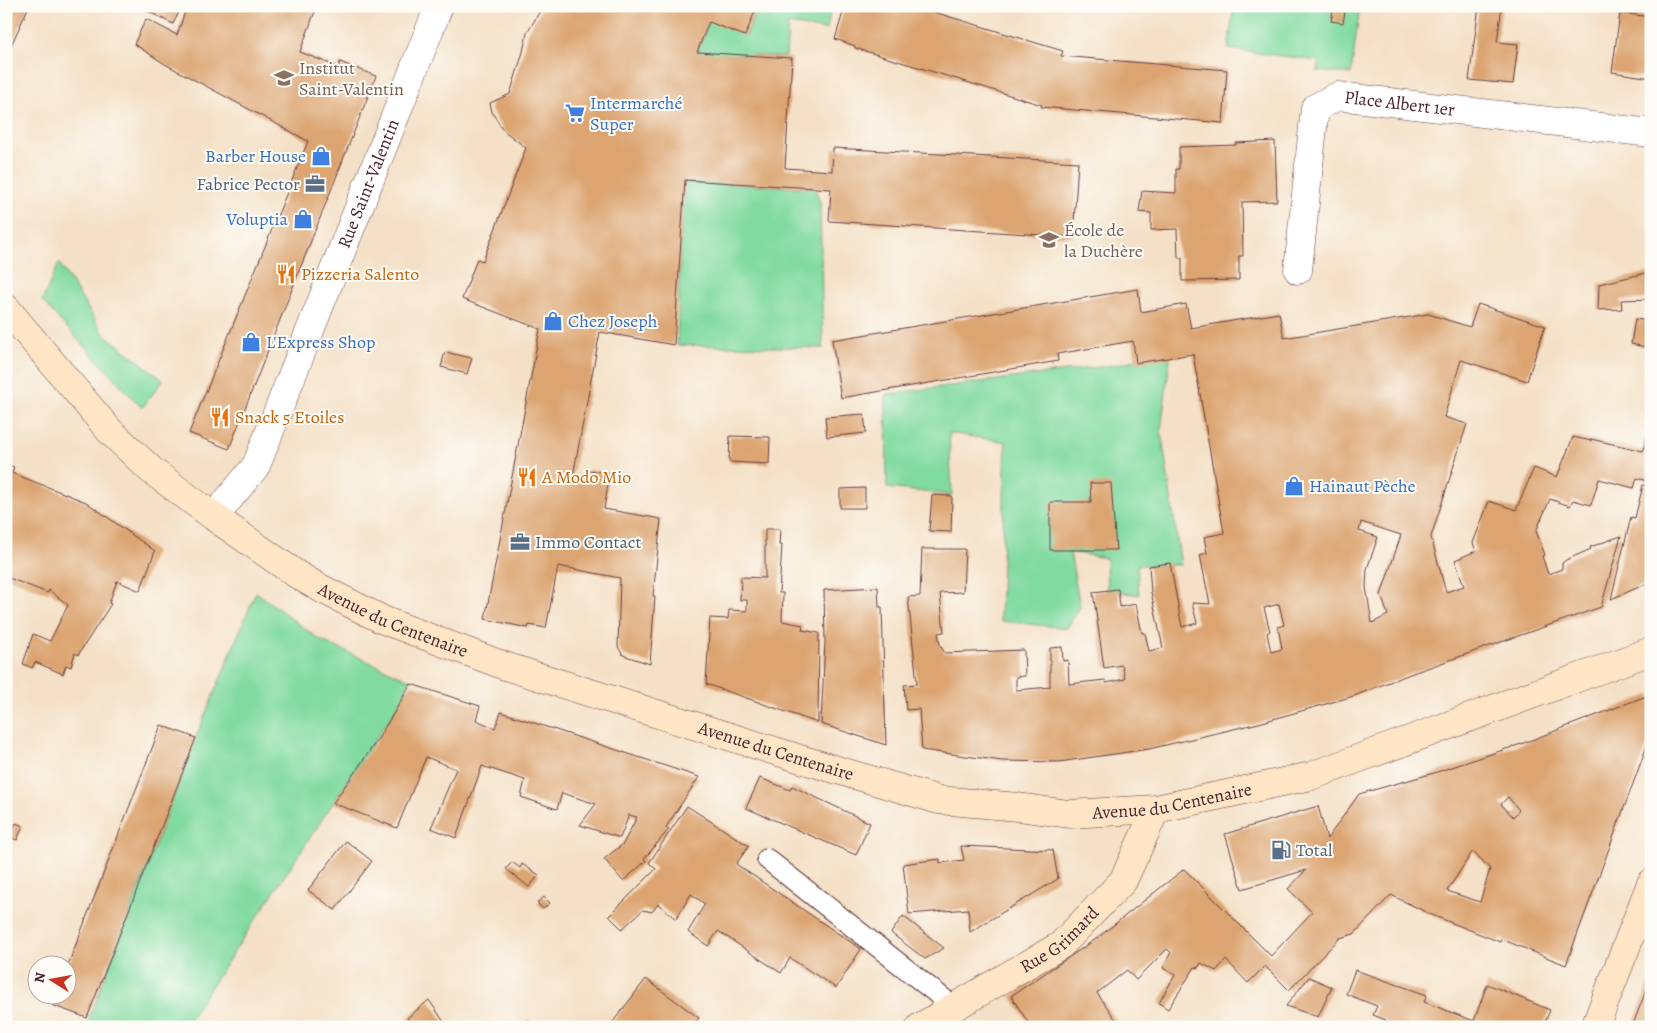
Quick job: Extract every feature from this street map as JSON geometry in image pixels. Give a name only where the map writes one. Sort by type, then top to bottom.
[{"type":"main road","name":"Avenue du Centenaire","points":[[6,308],[109,430],[151,470],[296,574],[383,620],[505,666],[806,761],[939,800],[1069,814],[1156,810],[1311,776],[1651,652]]},
{"type":"main road","name":"Rue Grimard","points":[[920,1027],[1061,945],[1123,881],[1156,810]]},
{"type":"main road","points":[[1595,1027],[1651,883]]},
{"type":"street","name":"Rue Saint-Valentin","points":[[214,517],[256,466],[439,6]]},
{"type":"street","name":"Place Albert 1er","points":[[1298,270],[1315,108],[1338,96],[1651,133]]},
{"type":"lane","points":[[767,858],[954,1007]]},
{"type":"green space","points":[[758,6],[831,6],[827,30],[788,24],[786,57],[697,53],[709,21],[746,36]]},
{"type":"green space","points":[[1234,6],[1360,6],[1351,74],[1317,71],[1319,61],[1228,49]]},
{"type":"green space","points":[[683,182],[815,188],[820,203],[823,348],[677,345]]},
{"type":"green space","points":[[59,263],[104,334],[163,380],[142,408],[42,301]]},
{"type":"green space","points":[[1171,351],[1161,430],[1181,565],[1137,565],[1139,595],[1107,590],[1106,558],[1070,552],[1080,607],[1067,628],[1000,621],[1006,442],[949,433],[952,495],[887,488],[886,394],[1114,365]]},
{"type":"green space","points":[[256,592],[320,640],[410,680],[403,698],[184,1027],[86,1027],[196,737]]},
{"type":"building","points":[[6,6],[29,6],[9,50],[6,48]]},
{"type":"building","points":[[138,6],[182,6],[173,24]]},
{"type":"building","points":[[187,6],[317,6],[300,52],[338,67],[340,62],[376,76],[229,449],[189,433],[308,141],[165,64],[134,44],[146,19],[177,35]]},
{"type":"building","points":[[543,6],[757,6],[745,36],[709,22],[697,52],[792,58],[785,168],[832,171],[833,148],[1078,162],[1073,237],[829,221],[831,189],[685,180],[674,345],[600,332],[573,476],[587,478],[588,470],[610,473],[604,509],[661,519],[653,596],[655,596],[650,664],[623,655],[618,647],[620,578],[558,566],[546,628],[529,625],[528,628],[485,619],[540,329],[462,299],[477,259],[483,261],[526,148],[503,130],[492,112],[490,103],[510,94],[527,33]]},
{"type":"building","points":[[845,6],[914,6],[1063,51],[1061,56],[1227,70],[1223,123],[1041,107],[1042,105],[855,48],[855,46],[835,39]]},
{"type":"building","points":[[1334,6],[1346,6],[1343,23],[1331,21]]},
{"type":"building","points":[[1479,6],[1502,6],[1497,42],[1518,44],[1513,84],[1469,80]]},
{"type":"building","points":[[1620,13],[1651,17],[1651,78],[1612,72]]},
{"type":"building","points":[[1275,141],[1277,201],[1242,202],[1243,256],[1239,256],[1239,280],[1182,281],[1182,258],[1178,258],[1177,229],[1151,230],[1151,213],[1139,212],[1142,191],[1176,193],[1176,169],[1179,169],[1179,147],[1236,145],[1236,143]]},
{"type":"building","points":[[1651,272],[1651,299],[1621,300],[1622,309],[1598,310],[1599,284]]},
{"type":"building","points":[[1138,289],[1141,312],[1186,304],[1191,328],[1279,313],[1284,338],[1428,314],[1470,327],[1478,304],[1545,326],[1527,381],[1461,360],[1444,417],[1467,424],[1431,537],[1446,592],[1464,586],[1455,560],[1476,551],[1473,543],[1489,501],[1516,510],[1534,468],[1557,477],[1573,437],[1591,441],[1591,439],[1643,451],[1651,422],[1651,466],[1648,481],[1637,478],[1634,488],[1599,479],[1591,505],[1573,500],[1570,506],[1550,499],[1536,531],[1545,555],[1542,556],[1548,574],[1562,569],[1562,563],[1591,549],[1590,547],[1621,536],[1601,607],[1410,674],[1354,696],[1259,723],[1149,749],[1059,762],[1002,761],[922,750],[919,709],[906,710],[904,685],[917,684],[908,597],[920,596],[922,549],[965,549],[963,592],[940,593],[944,632],[938,633],[940,645],[945,653],[1024,650],[1025,676],[1016,677],[1016,690],[1050,687],[1050,648],[1062,647],[1063,661],[1068,660],[1069,684],[1105,680],[1106,683],[1125,679],[1122,665],[1104,668],[1093,592],[1118,589],[1120,607],[1136,604],[1142,633],[1145,633],[1149,651],[1163,648],[1151,592],[1149,566],[1170,563],[1182,627],[1197,623],[1192,603],[1210,604],[1200,555],[1207,553],[1204,537],[1224,533],[1193,354],[1136,363],[1133,341],[1057,354],[1058,361],[841,398],[832,340]],"holes":[[[1361,522],[1401,535],[1381,595],[1388,615],[1372,623],[1366,587],[1367,569],[1378,537],[1359,531]],[[1279,604],[1284,625],[1278,627],[1282,649],[1271,652],[1267,633],[1270,631],[1264,608]]]},
{"type":"building","points":[[1635,319],[1651,321],[1651,348],[1631,344]]},
{"type":"building","points":[[445,352],[472,358],[467,374],[441,367]]},
{"type":"building","points":[[864,414],[866,433],[827,437],[825,417]]},
{"type":"building","points":[[730,436],[770,437],[769,464],[729,462]]},
{"type":"building","points":[[6,464],[14,467],[12,473],[86,502],[155,551],[140,591],[117,581],[109,603],[111,604],[78,655],[75,653],[71,667],[66,665],[63,674],[35,662],[32,668],[23,664],[33,634],[50,641],[68,605],[49,590],[48,593],[6,577]]},
{"type":"building","points":[[1090,483],[1111,483],[1116,550],[1050,550],[1050,502],[1091,502]]},
{"type":"building","points":[[1643,485],[1651,486],[1651,582],[1611,599],[1631,517],[1635,518]]},
{"type":"building","points":[[865,488],[865,508],[840,508],[840,489]]},
{"type":"building","points":[[932,495],[952,496],[951,532],[929,531]]},
{"type":"building","points":[[765,529],[780,529],[779,545],[782,545],[779,593],[783,593],[782,621],[803,625],[802,630],[819,633],[818,723],[706,684],[710,618],[728,619],[729,610],[747,611],[747,600],[740,600],[741,577],[765,578]]},
{"type":"building","points":[[878,587],[879,607],[882,607],[886,745],[821,724],[825,642],[824,590]]},
{"type":"building","points":[[411,684],[480,706],[476,720],[495,728],[501,712],[699,777],[666,827],[669,829],[644,859],[646,861],[623,881],[604,859],[623,844],[637,817],[629,815],[620,838],[580,825],[596,804],[562,793],[557,809],[521,797],[525,780],[482,766],[456,838],[431,828],[456,769],[426,757],[397,828],[333,803],[378,739]]},
{"type":"building","points":[[1649,695],[1651,696],[1651,735],[1566,965],[1501,939],[1500,942],[1432,915],[1391,895],[1354,934],[1340,938],[1289,990],[1265,966],[1248,983],[1226,960],[1216,971],[1201,963],[1198,968],[1195,967],[1168,1009],[1159,1003],[1175,975],[1163,968],[1171,952],[1167,949],[1136,980],[1127,970],[1097,993],[1121,1027],[1031,1027],[1011,996],[1096,939],[1184,869],[1271,956],[1312,912],[1288,889],[1306,870],[1242,889],[1225,834],[1318,806],[1327,839],[1359,794],[1434,773],[1521,744]],"holes":[[[1508,797],[1519,810],[1513,817],[1501,804]],[[1473,851],[1490,869],[1480,902],[1447,891]]]},
{"type":"building","points":[[161,725],[196,738],[87,1018],[55,1006],[78,1006],[78,956],[71,956]]},
{"type":"building","points":[[760,778],[790,790],[792,786],[870,823],[856,855],[746,808]]},
{"type":"building","points":[[687,806],[749,846],[736,864],[861,949],[836,988],[790,958],[781,973],[718,931],[708,946],[688,932],[705,904],[691,894],[676,919],[658,904],[652,912],[643,910],[622,929],[609,916],[656,869],[649,863]]},
{"type":"building","points":[[16,823],[23,826],[17,840],[10,837]]},
{"type":"building","points":[[346,841],[372,861],[335,910],[308,890]]},
{"type":"building","points":[[961,846],[1053,850],[1058,879],[970,932],[968,909],[909,914],[903,864],[940,859],[940,863],[964,860]]},
{"type":"building","points":[[512,862],[520,868],[522,864],[539,875],[529,887],[506,869]]},
{"type":"building","points":[[544,897],[550,903],[543,909],[537,903]]},
{"type":"building","points":[[903,916],[944,948],[925,959],[891,933]]},
{"type":"building","points":[[1355,970],[1427,995],[1424,1002],[1474,1021],[1487,984],[1550,1010],[1543,1027],[1383,1027],[1386,1020],[1373,1015],[1377,1006],[1346,994]]},
{"type":"building","points":[[1309,977],[1332,987],[1318,1017],[1286,1006]]},
{"type":"building","points":[[1651,978],[1651,1027],[1632,1027],[1640,1006]]},
{"type":"building","points":[[646,979],[699,1018],[692,1027],[609,1027]]},
{"type":"building","points":[[429,1000],[444,1022],[439,1027],[413,1027],[407,1018]]},
{"type":"building","points":[[528,1020],[537,1027],[523,1027]]},
{"type":"place","name":"Institut Saint-Valentin","points":[[284,78]]},
{"type":"place","name":"Intermarché Super","points":[[575,113]]},
{"type":"place","name":"Barber House","points":[[321,156]]},
{"type":"place","name":"Fabrice Pector","points":[[315,184]]},
{"type":"place","name":"Voluptia","points":[[303,219]]},
{"type":"place","name":"École de la Duchère","points":[[1049,240]]},
{"type":"place","name":"Pizzeria Salento","points":[[286,274]]},
{"type":"place","name":"Chez Joseph","points":[[553,321]]},
{"type":"place","name":"L'Express Shop","points":[[251,342]]},
{"type":"place","name":"Snack 5 Etoiles","points":[[220,417]]},
{"type":"place","name":"A Modo Mio","points":[[527,477]]},
{"type":"place","name":"Hainaut Pèche","points":[[1294,486]]},
{"type":"place","name":"Immo Contact","points":[[520,542]]},
{"type":"place","name":"Total","points":[[1281,850]]}]
